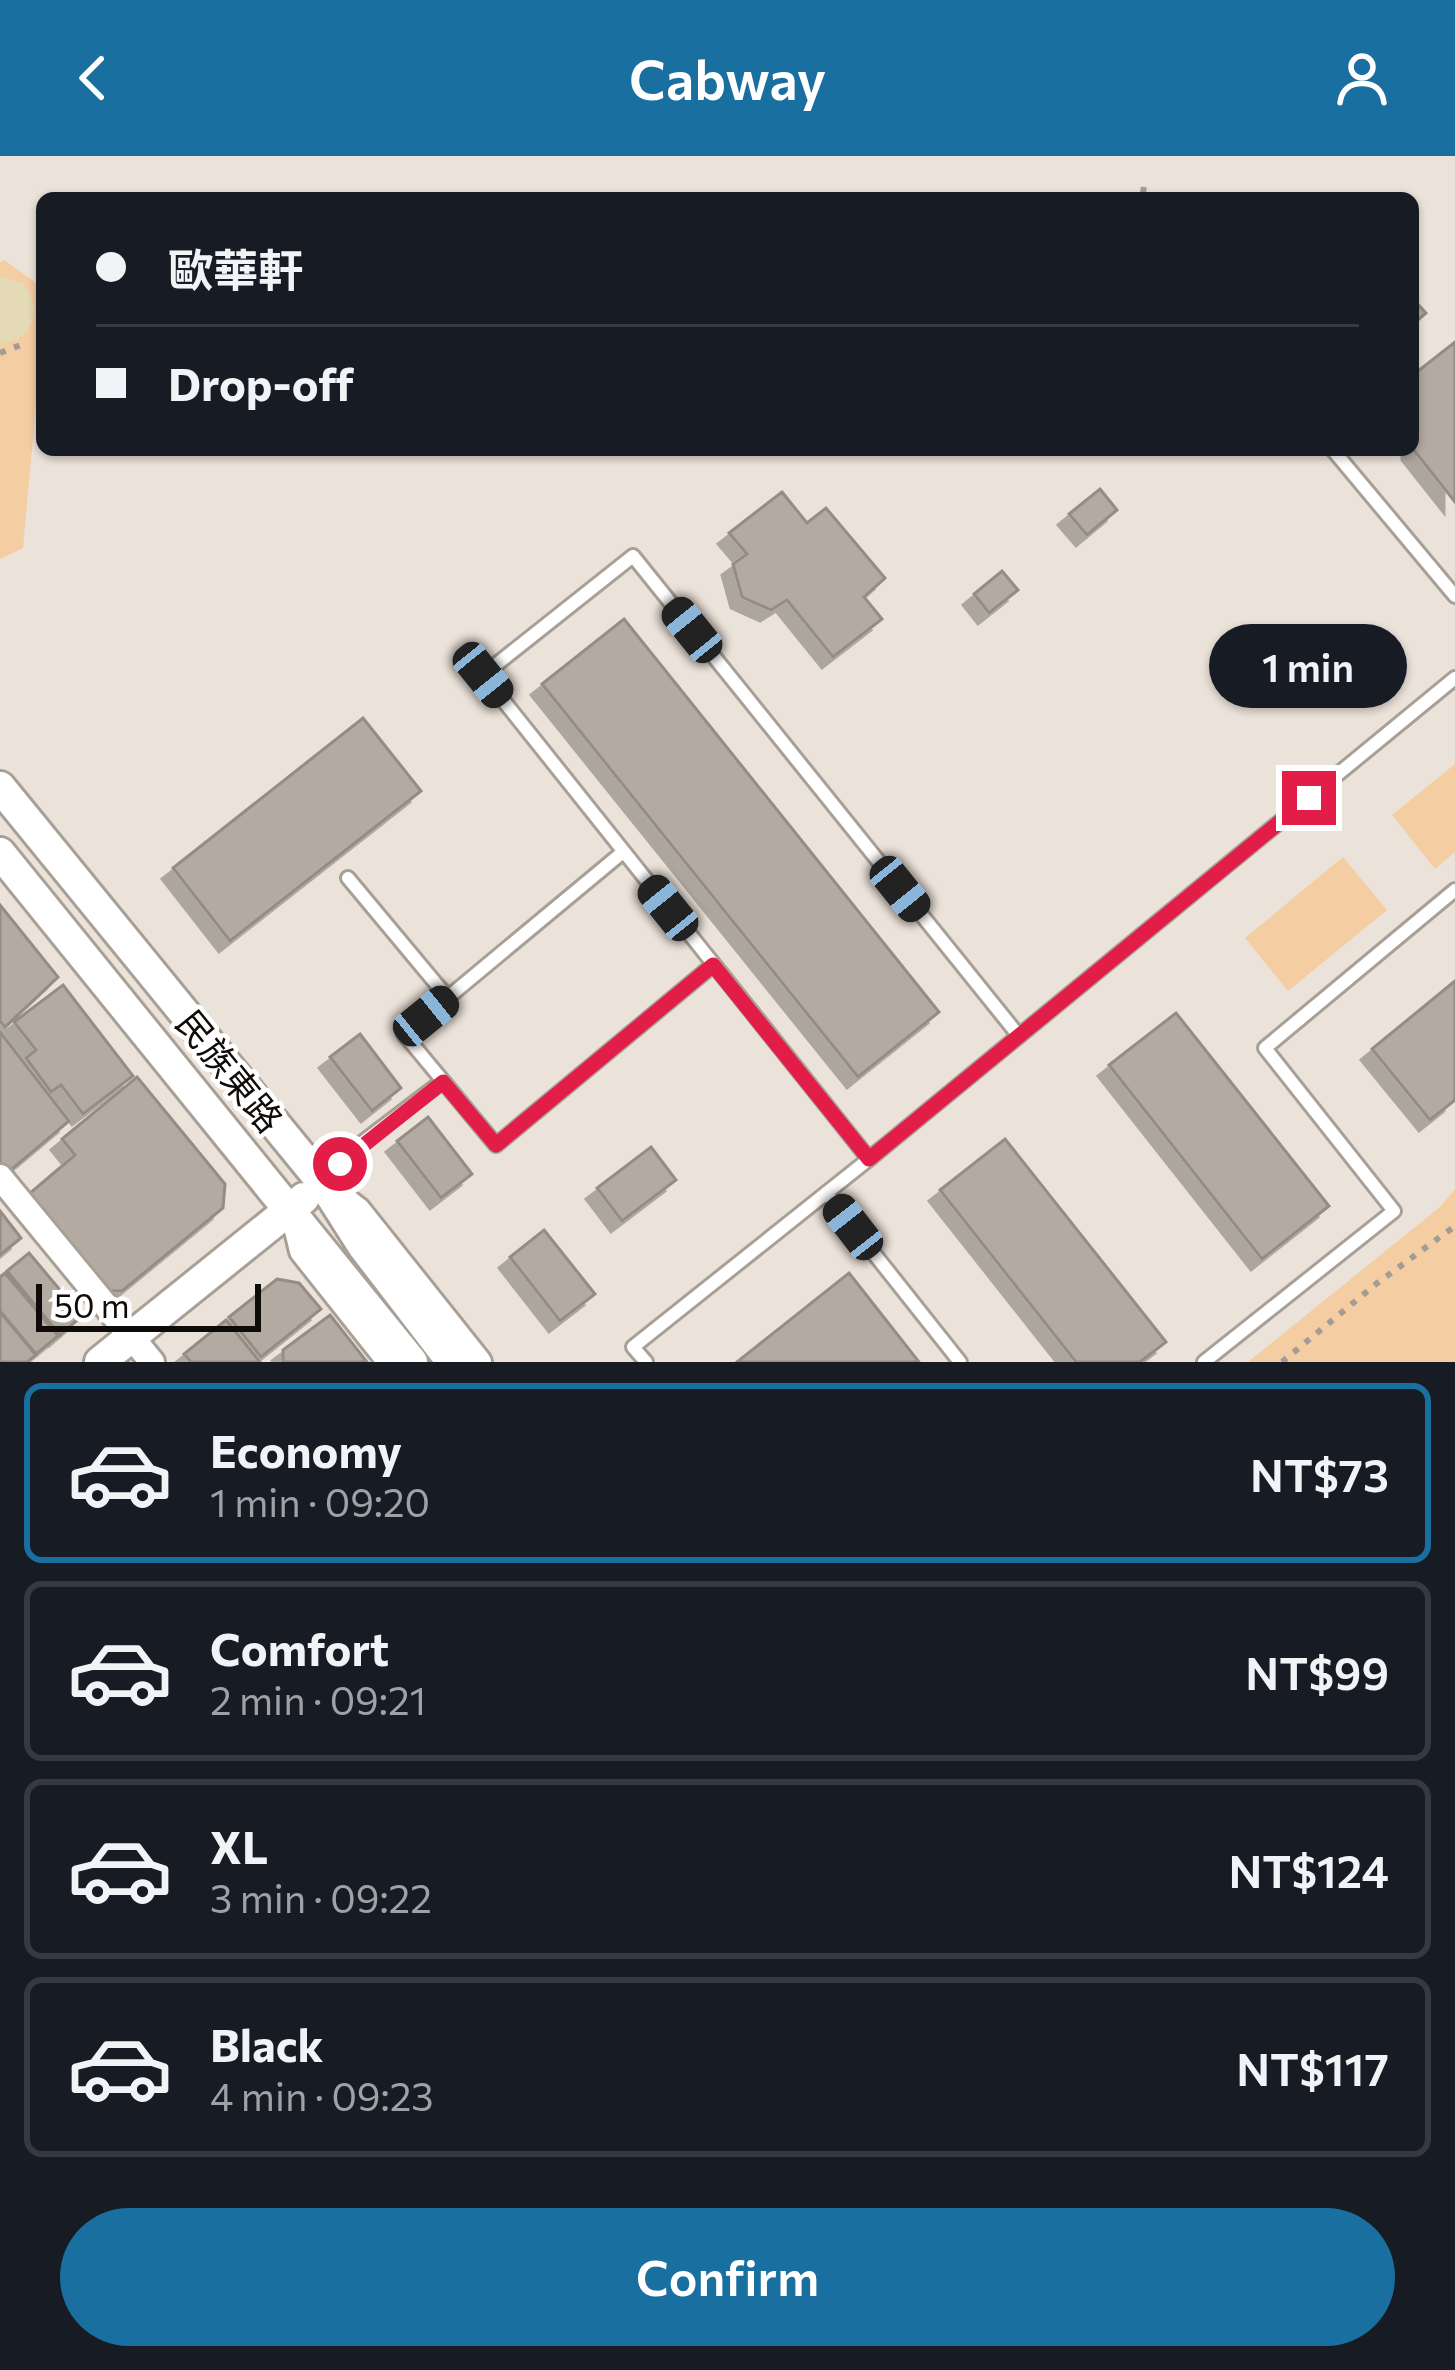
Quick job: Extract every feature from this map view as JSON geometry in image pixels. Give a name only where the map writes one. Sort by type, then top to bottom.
[{"type":"street","name":"民族東路","points":[[2,793],[323,1183],[353,1233],[452,1362]]},
{"type":"street","name":"民族東路","points":[[0,853],[412,1362]]},
{"type":"street","points":[[0,1177],[152,1362]]},
{"type":"street","points":[[100,1362],[323,1183],[358,1210],[479,1362]]},
{"type":"street","points":[[291,1208],[302,1251],[390,1362]]},
{"type":"lane","points":[[1338,456],[1455,596]]},
{"type":"lane","points":[[869,1159],[483,675],[633,556],[1018,1036]]},
{"type":"lane","points":[[646,1362],[633,1347],[1455,679]]},
{"type":"lane","points":[[623,852],[404,1034],[496,1145],[713,965]]},
{"type":"lane","points":[[348,878],[448,998]]},
{"type":"lane","points":[[1204,1362],[1394,1210],[1265,1048],[1455,890]]},
{"type":"lane","points":[[323,1183],[350,1152],[443,1082]]},
{"type":"lane","points":[[826,1193],[960,1362]]},
{"type":"path","points":[[1143,192],[1145,180]]},
{"type":"path","points":[[0,353],[26,343]]},
{"type":"path","points":[[1282,1362],[1455,1226]]},
{"type":"shaded area","points":[[4,260],[36,283],[36,404],[23,548],[0,559],[0,262]]},
{"type":"shaded area","points":[[1455,764],[1455,852],[1435,869],[1392,815]]},
{"type":"shaded area","points":[[1343,857],[1387,910],[1288,991],[1245,938]]},
{"type":"shaded area","points":[[1455,1189],[1455,1362],[1248,1362],[1440,1207]]},
{"type":"sand","points":[[0,276],[24,284],[34,314],[20,337],[0,344]]},
{"type":"building","points":[[1455,342],[1455,502],[1419,456],[1419,370]]},
{"type":"building","points":[[1100,489],[1117,510],[1087,535],[1069,514]]},
{"type":"building","points":[[782,492],[807,523],[826,508],[885,578],[864,597],[882,619],[833,657],[787,600],[771,610],[742,597],[733,564],[747,554],[729,533]]},
{"type":"building","points":[[1002,571],[1018,590],[989,613],[974,594]]},
{"type":"building","points":[[624,619],[939,1012],[858,1077],[542,684]]},
{"type":"building","points":[[363,718],[421,791],[230,941],[173,868]]},
{"type":"building","points":[[0,905],[58,977],[5,1027],[0,1021]]},
{"type":"building","points":[[1455,981],[1455,1100],[1430,1120],[1372,1049]]},
{"type":"building","points":[[63,985],[133,1076],[83,1114],[61,1085],[51,1092],[26,1058],[36,1050],[14,1022]]},
{"type":"building","points":[[1176,1013],[1329,1206],[1262,1259],[1109,1065]]},
{"type":"building","points":[[0,1032],[69,1121],[5,1175],[0,1169]]},
{"type":"building","points":[[360,1034],[401,1088],[372,1111],[330,1057]]},
{"type":"building","points":[[137,1077],[225,1184],[223,1208],[122,1291],[97,1290],[22,1200],[75,1155],[62,1139]]},
{"type":"building","points":[[428,1117],[472,1174],[441,1198],[397,1141]]},
{"type":"building","points":[[1005,1139],[1166,1342],[1140,1362],[1076,1362],[940,1190]]},
{"type":"building","points":[[651,1147],[676,1180],[622,1221],[597,1188]]},
{"type":"building","points":[[0,1211],[21,1238],[0,1255]]},
{"type":"building","points":[[544,1230],[595,1294],[560,1321],[510,1257]]},
{"type":"building","points":[[29,1253],[82,1316],[60,1335],[7,1271]]},
{"type":"building","points":[[5,1273],[58,1336],[36,1354],[0,1311],[0,1277]]},
{"type":"building","points":[[849,1273],[919,1362],[737,1362]]},
{"type":"building","points":[[277,1279],[299,1283],[321,1309],[261,1357],[229,1317]]},
{"type":"building","points":[[0,1312],[36,1355],[27,1362],[0,1362]]},
{"type":"building","points":[[330,1315],[367,1362],[283,1362],[283,1350]]},
{"type":"building","points":[[226,1320],[260,1362],[191,1362],[184,1354]]},
{"type":"route","points":[[340,1164],[443,1082],[496,1145],[713,965],[869,1159],[1309,798]]}]
